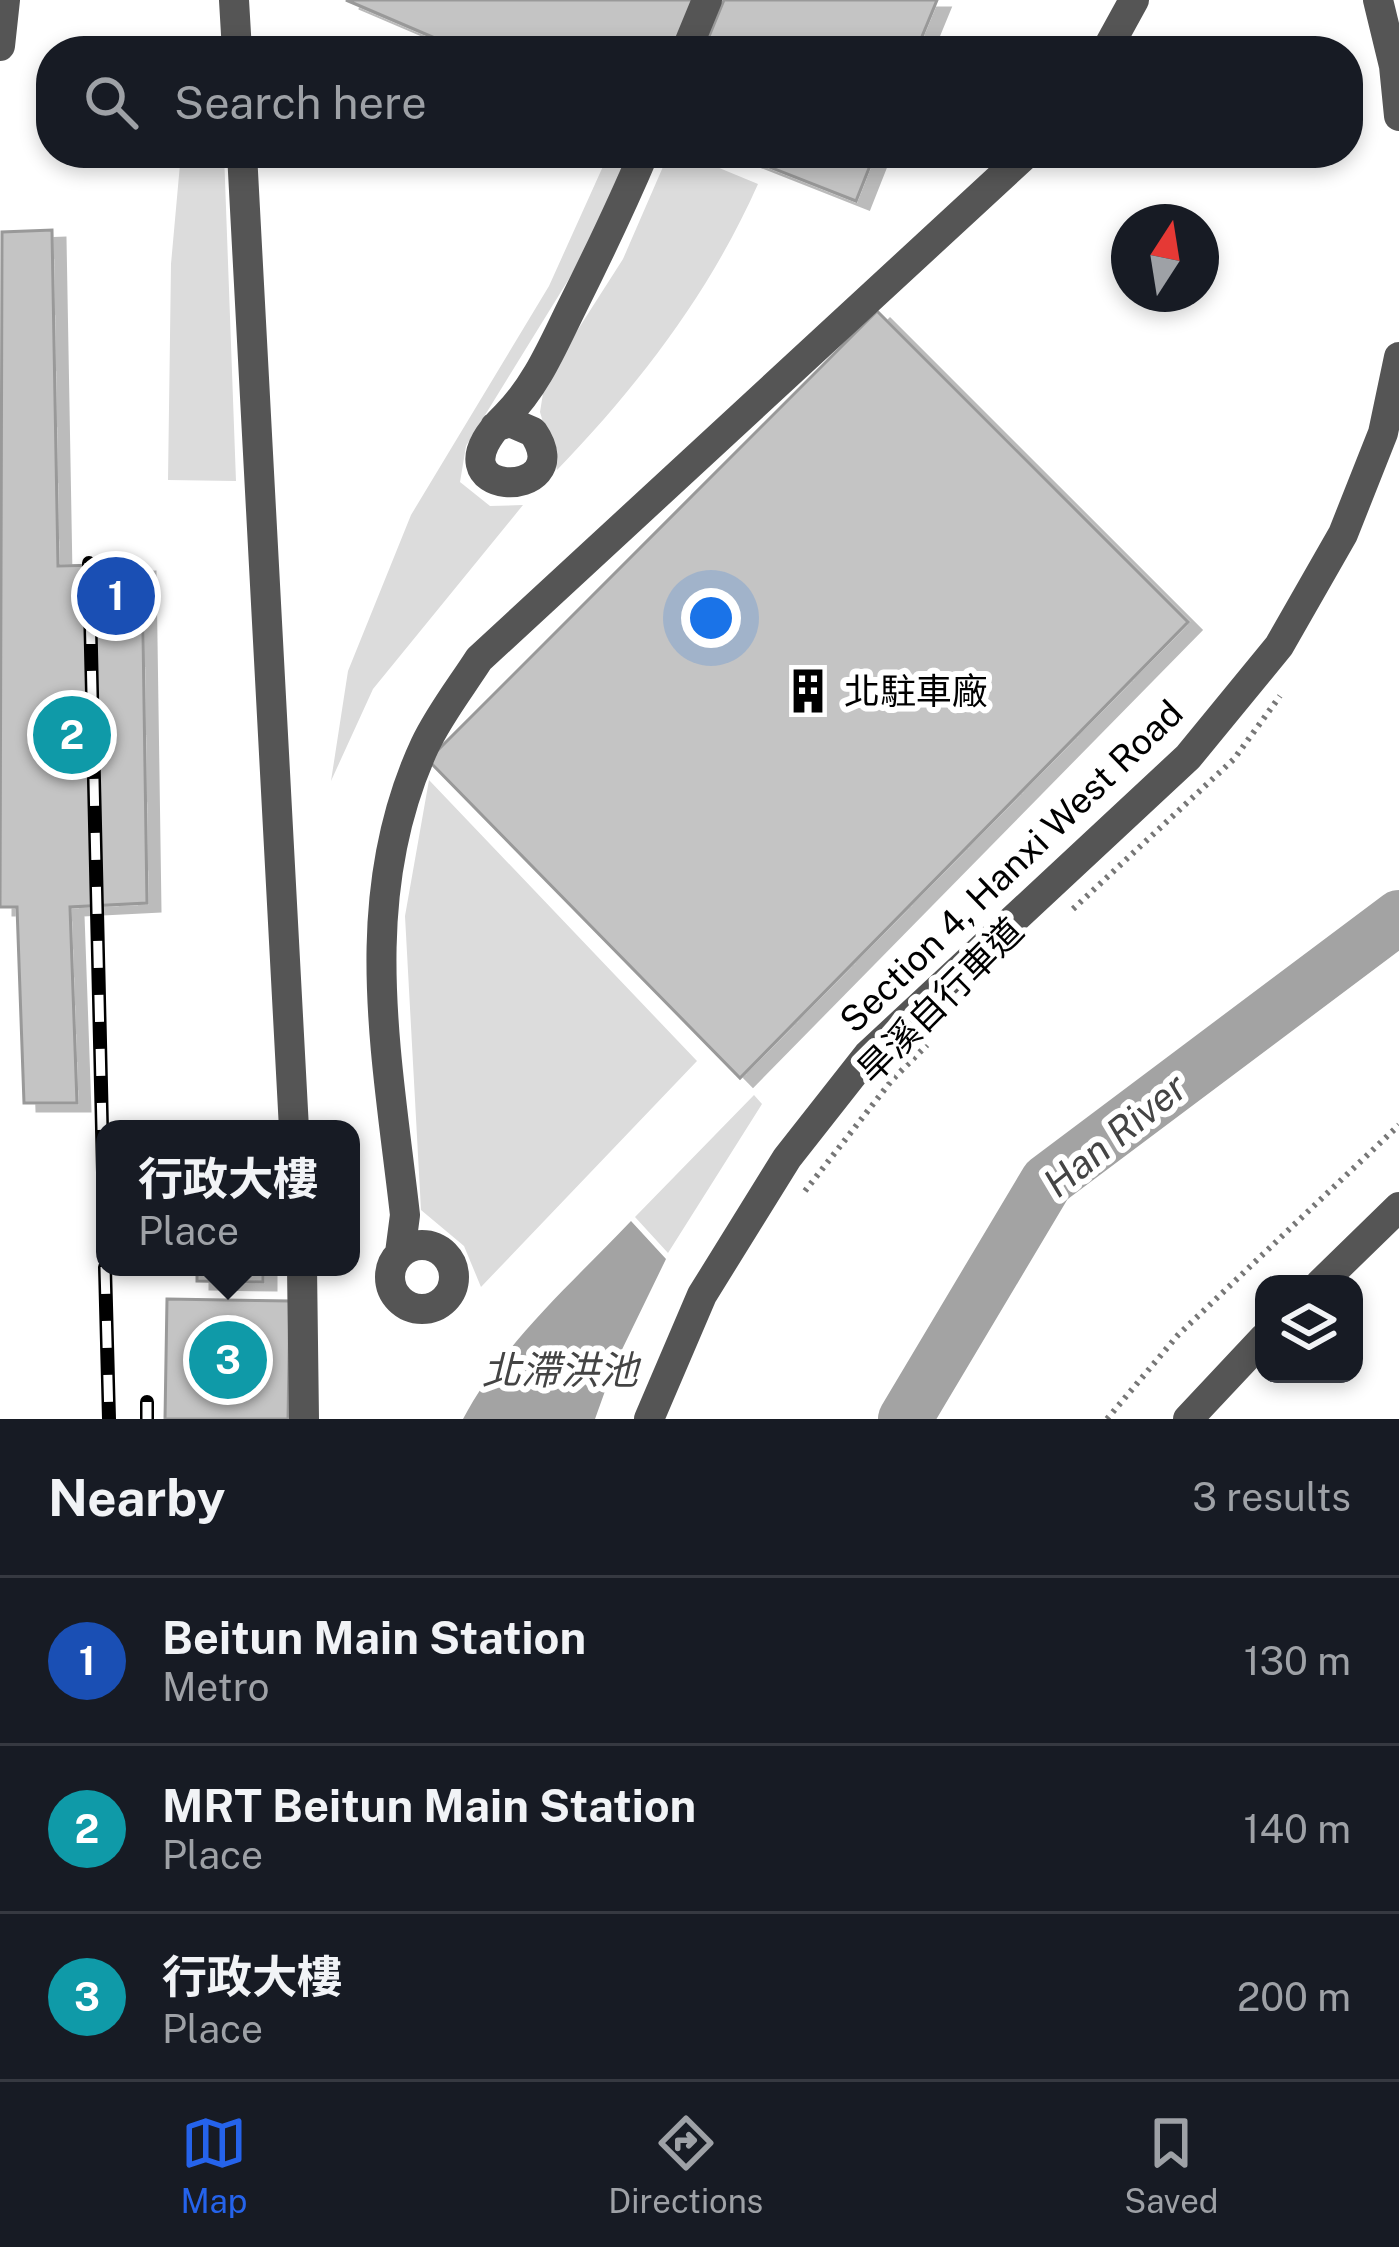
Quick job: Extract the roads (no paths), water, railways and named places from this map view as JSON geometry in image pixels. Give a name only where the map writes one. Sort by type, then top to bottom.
[{"type":"street","points":[[0,46],[5,0]]},
{"type":"street","points":[[234,0],[236,36]]},
{"type":"street","points":[[692,36],[707,0]]},
{"type":"street","points":[[1114,36],[1134,0]]},
{"type":"street","points":[[1378,0],[1394,66],[1399,116]]},
{"type":"street","points":[[243,168],[294,1120]]},
{"type":"street","points":[[529,394],[541,460],[530,478],[511,484],[492,478],[481,462],[482,442],[529,394],[638,168]]},
{"type":"street","points":[[405,1215],[448,1257],[455,1277],[448,1298],[430,1309],[409,1306],[393,1292],[390,1272],[400,1253],[405,1215],[379,985],[380,926],[399,808],[426,741],[478,659],[1011,168]]},
{"type":"street","name":"Section 4, Hanxi West Road","points":[[649,1419],[702,1295],[787,1158],[868,1055],[1188,757],[1279,646],[1343,534],[1383,433],[1399,357]]},
{"type":"street","points":[[495,427],[510,422],[533,432]]},
{"type":"street","points":[[1329,1275],[1399,1207]]},
{"type":"street","points":[[400,1253],[420,1244],[431,1245]]},
{"type":"street","points":[[302,1276],[304,1419]]},
{"type":"street","points":[[1188,1419],[1255,1348]]},
{"type":"water","name":"北滯洪池","points":[[631,1221],[666,1259],[614,1366],[595,1419],[463,1419],[518,1339]]},
{"type":"waterway","name":"Han River","points":[[905,1419],[1047,1181],[1399,917]]},
{"type":"railway","points":[[89,563],[102,1120]]},
{"type":"railway","points":[[105,1276],[109,1419]]},
{"type":"railway","points":[[147,1402],[147,1419]]},
{"type":"place","name":"Beitun Main Station","points":[[116,596]]},
{"type":"place","name":"北駐車廠","points":[[808,691]]},
{"type":"place","name":"MRT Beitun Main Station","points":[[72,735]]},
{"type":"place","name":"行政大樓","points":[[228,1360]]}]
